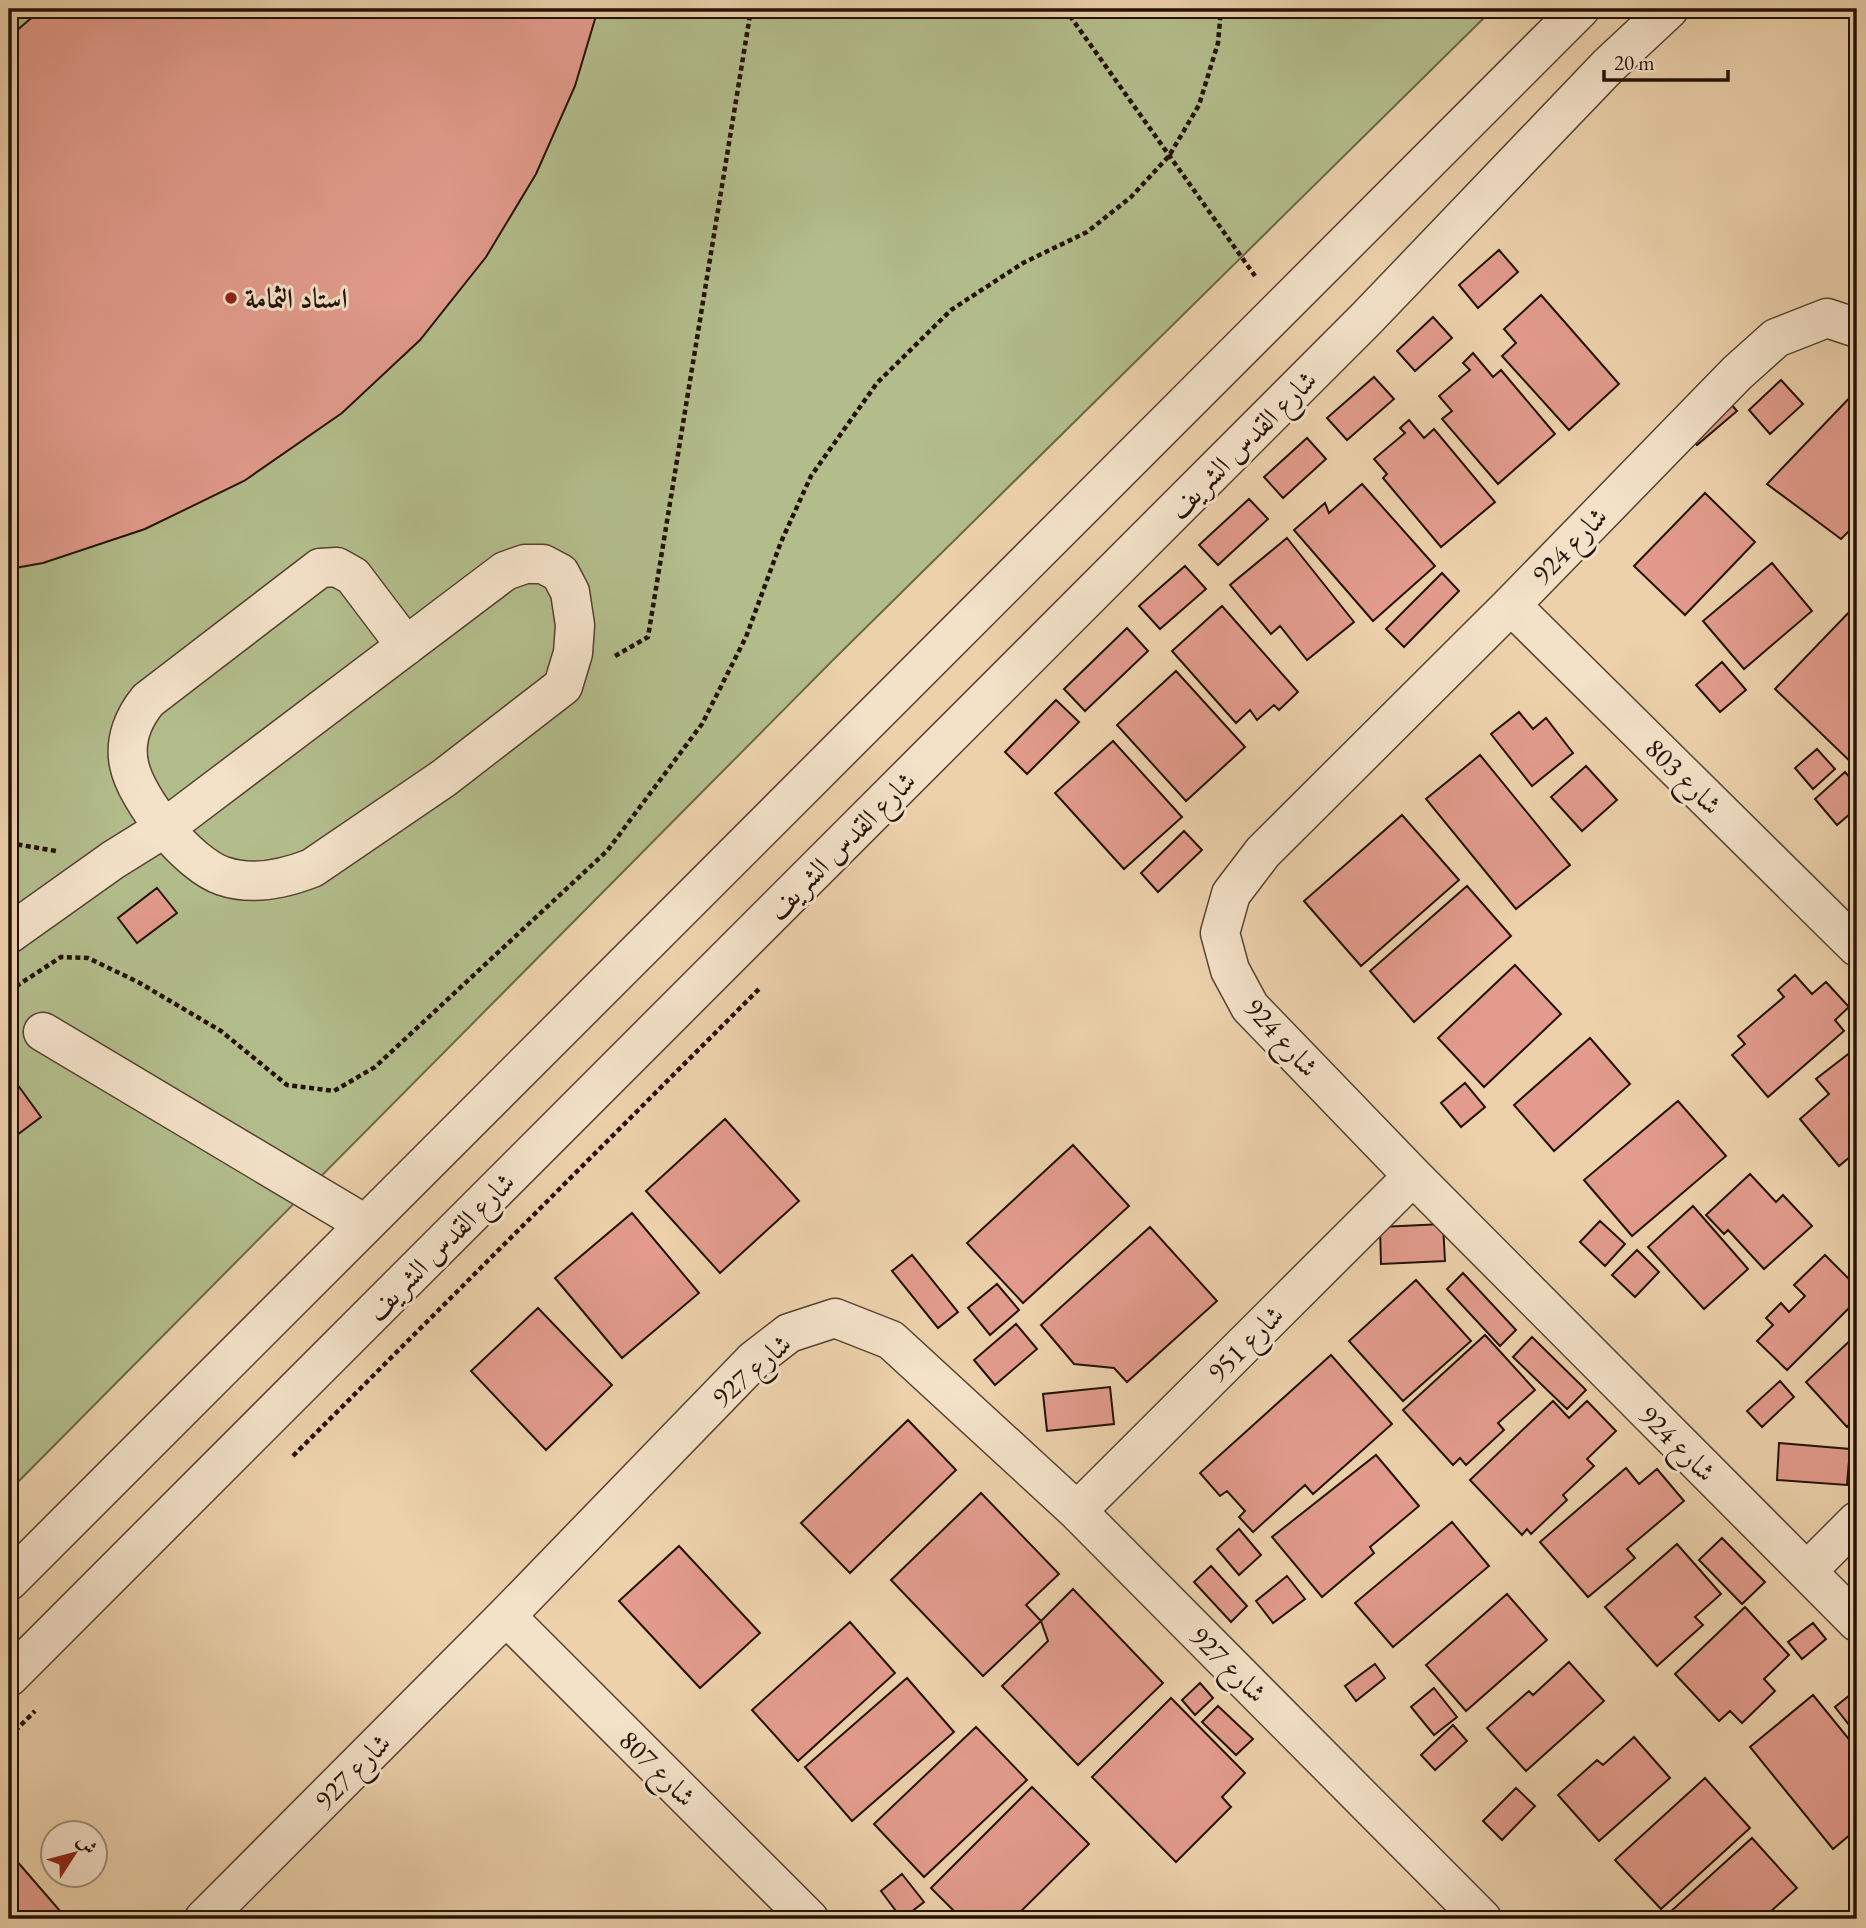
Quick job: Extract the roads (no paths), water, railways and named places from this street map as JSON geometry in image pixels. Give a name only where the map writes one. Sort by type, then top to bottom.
[{"type":"street","points":[[9,1581],[1580,9]]},
{"type":"street","name":"شارع القدس الشريف","points":[[9,1678],[1367,318],[1609,65],[1669,9]]},
{"type":"street","name":"شارع 924","points":[[1857,328],[1827,318],[1776,338],[1737,373],[1511,605],[1263,852],[1231,894],[1220,933],[1230,970],[1250,1007],[1413,1176],[1857,1622]]},
{"type":"street","points":[[9,934],[113,860],[166,827],[406,646],[505,570],[525,564],[543,564],[560,573],[570,592],[575,625],[573,653],[563,686],[444,778],[312,868],[289,877],[248,881],[223,876],[200,865],[166,827],[141,793],[129,764],[130,732],[135,715],[148,700],[320,568],[337,567],[352,576],[406,646]]},
{"type":"street","name":"شارع 803","points":[[1511,605],[1857,947]]},
{"type":"street","points":[[43,1032],[365,1224]]},
{"type":"street","name":"شارع 951","points":[[1077,1510],[1413,1176]]},
{"type":"street","name":"شارع 927","points":[[204,1919],[506,1616],[754,1360],[789,1332],[835,1318],[891,1340],[1077,1510],[1480,1919]]},
{"type":"street","points":[[1807,1571],[1857,1521]]},
{"type":"street","name":"شارع 807","points":[[506,1616],[809,1919]]},
{"type":"place","name":"استاد الثمامة","points":[[231,298]]}]
